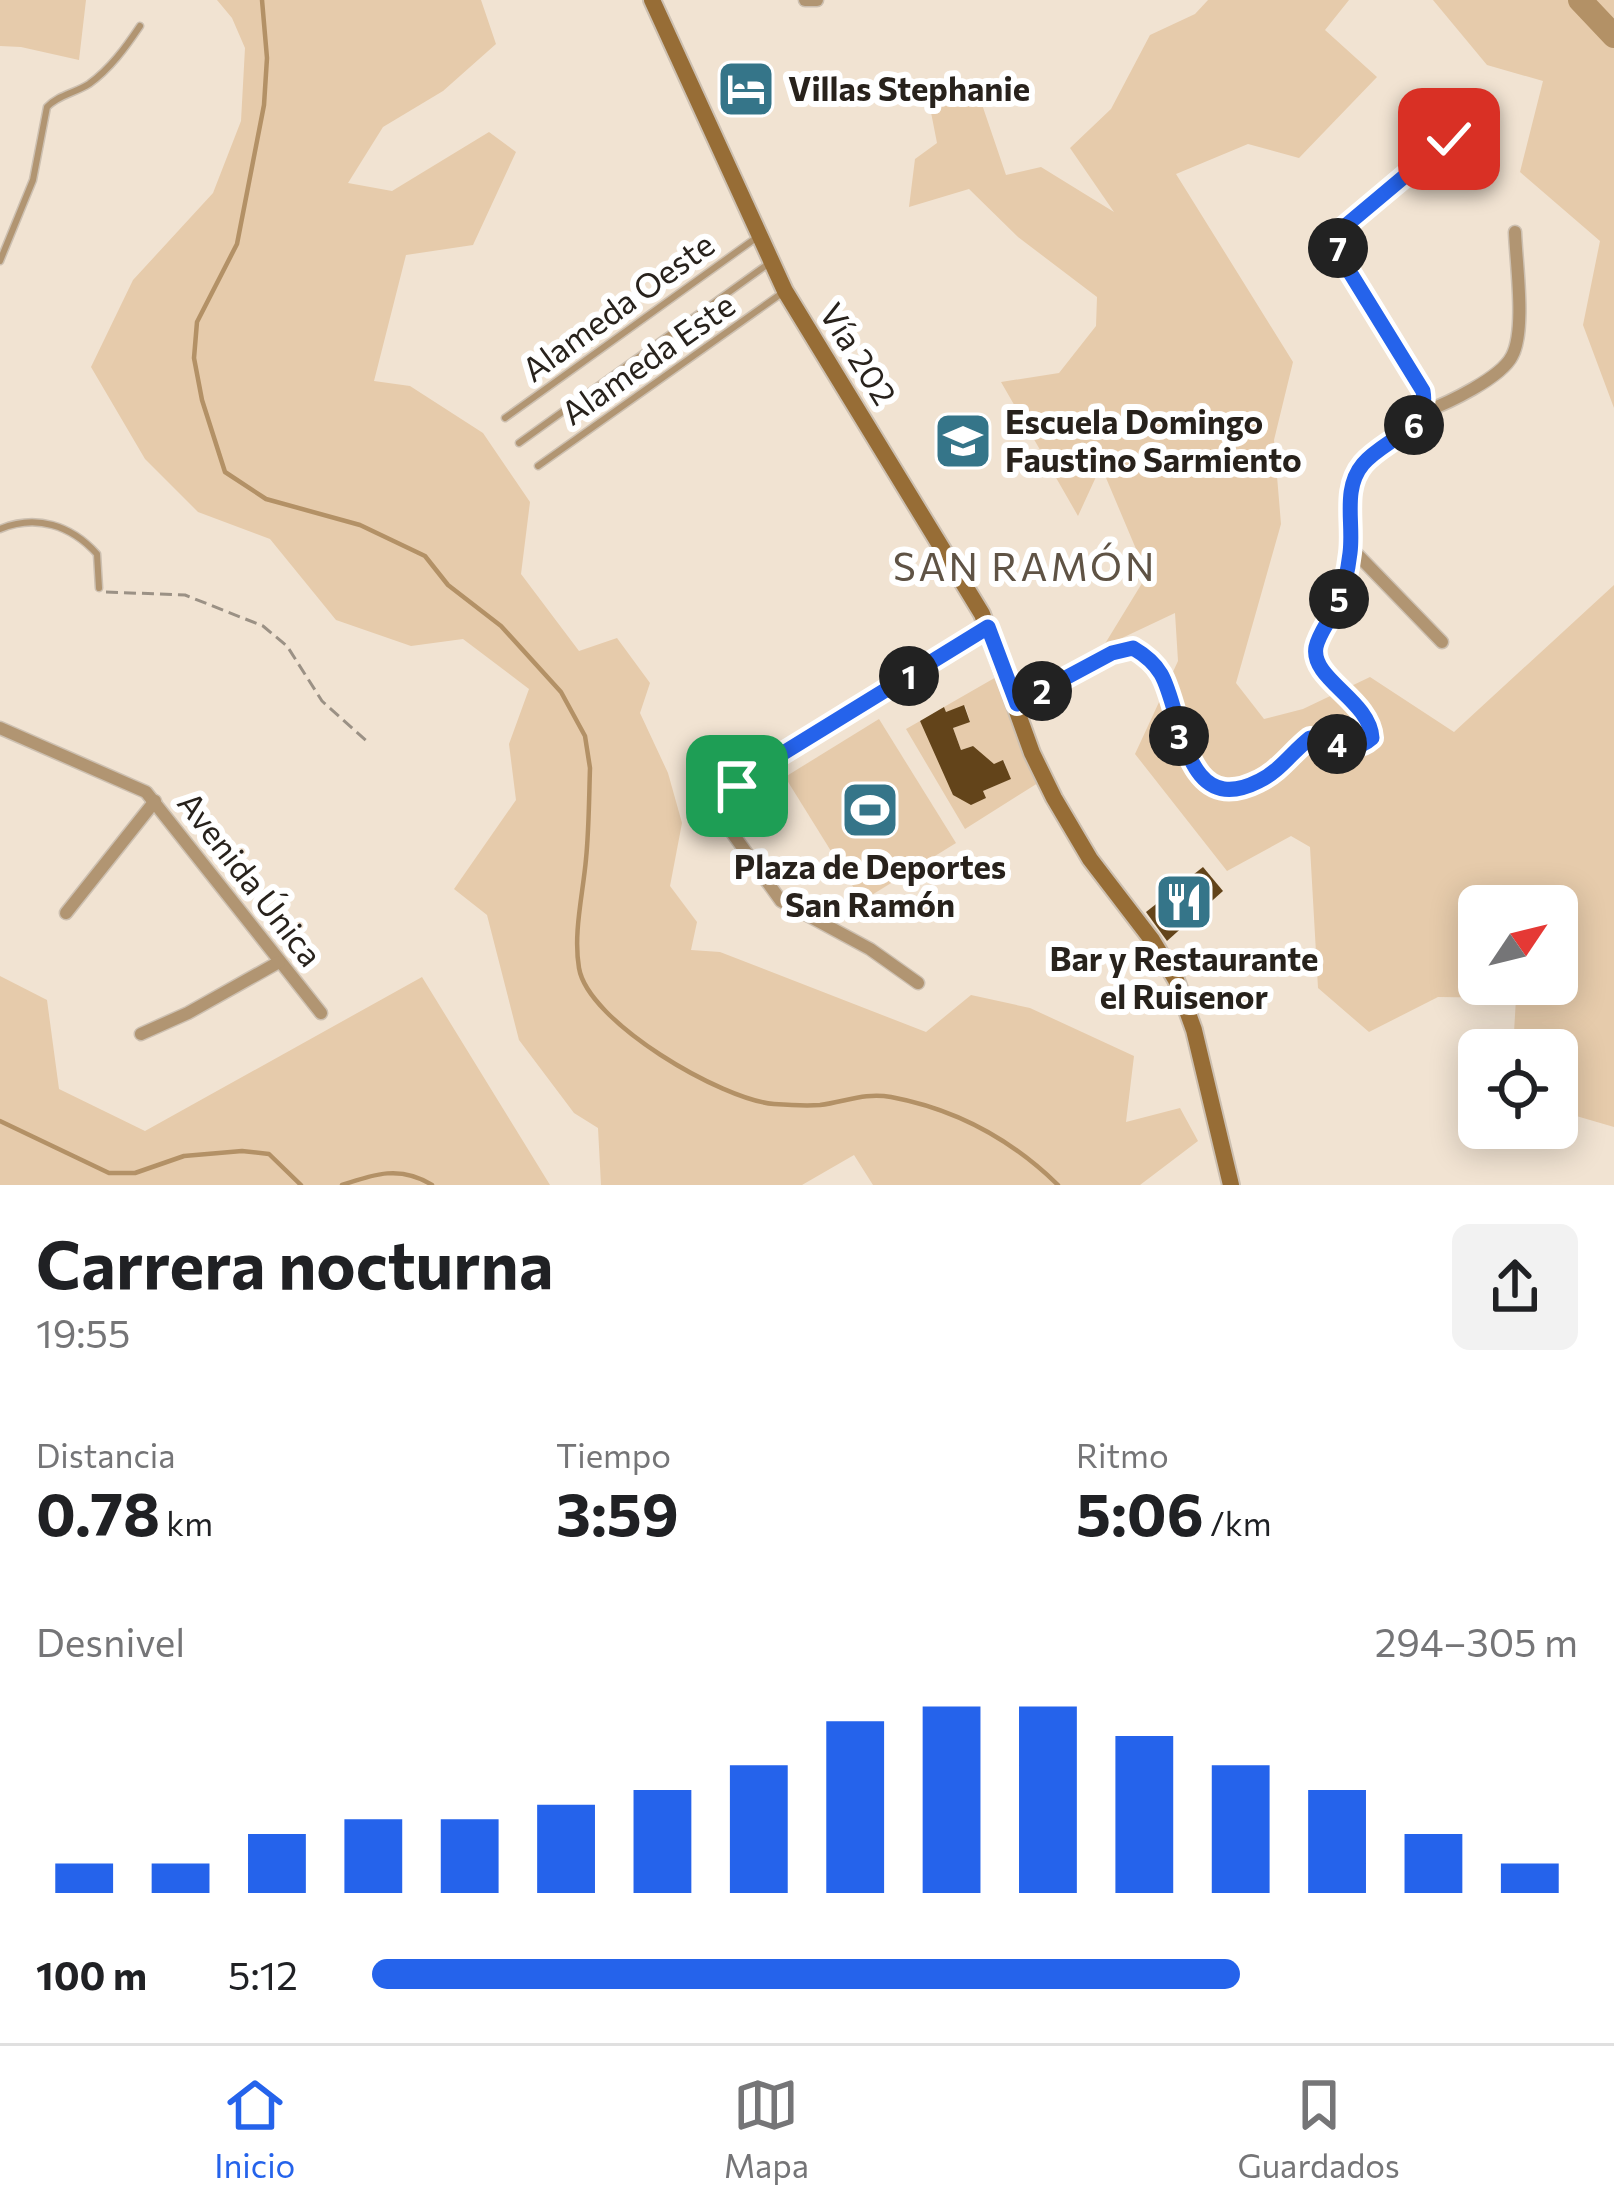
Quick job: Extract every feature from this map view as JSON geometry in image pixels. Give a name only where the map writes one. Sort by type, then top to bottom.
[{"type":"main road","name":"Vía 202","points":[[652,0],[785,291],[947,551],[988,627],[1032,753],[1054,798],[1090,859],[1152,940],[1176,980],[1194,1030],[1231,1185]]},
{"type":"street","points":[[805,0],[817,0]]},
{"type":"street","points":[[1017,704],[1112,653],[1133,648],[1148,657],[1162,676],[1183,751],[1212,783],[1227,789],[1257,783],[1274,773],[1310,738],[1352,749],[1372,738],[1371,727],[1351,699],[1324,673],[1316,646],[1345,583],[1351,548],[1351,485],[1363,464],[1418,422],[1424,412],[1423,391],[1338,253],[1337,241],[1343,228],[1449,139]]},
{"type":"street","points":[[1424,412],[1449,403],[1509,363],[1517,333],[1515,232]]},
{"type":"street","points":[[1351,548],[1442,642]]},
{"type":"street","points":[[918,983],[870,949],[781,901],[728,827],[722,806],[754,771],[988,627]]},
{"type":"street","name":"Avenida Única","points":[[0,728],[136,786],[155,801],[321,1013]]},
{"type":"street","points":[[66,913],[155,801]]},
{"type":"street","points":[[141,1034],[280,962]]},
{"type":"lane","points":[[0,261],[33,180],[46,107],[90,83],[123,52],[140,26]]},
{"type":"lane","name":"Alameda Oeste","points":[[505,418],[758,236]]},
{"type":"lane","points":[[519,443],[771,262]]},
{"type":"lane","name":"Alameda Este","points":[[538,466],[785,291]]},
{"type":"lane","points":[[0,530],[19,521],[41,520],[67,531],[97,554],[99,588]]},
{"type":"path","points":[[99,588],[111,595],[185,595],[263,626],[287,646],[322,701],[370,745]]},
{"type":"shaded area","points":[[0,0],[86,0],[79,60],[0,46]]},
{"type":"shaded area","points":[[217,0],[481,0],[496,44],[443,91],[383,127],[348,183],[392,191],[489,132],[516,152],[473,245],[406,255],[374,381],[410,386],[483,433],[530,502],[521,574],[579,651],[617,638],[650,683],[640,713],[668,773],[682,823],[670,886],[697,922],[691,950],[720,952],[926,1032],[971,995],[1030,1008],[1134,1056],[1126,1122],[1180,1108],[1198,1141],[1140,1185],[873,1185],[854,1155],[802,1185],[601,1185],[598,1128],[574,1113],[519,1040],[487,915],[454,889],[516,800],[509,744],[529,689],[463,639],[411,646],[336,620],[270,539],[198,512],[145,459],[91,367],[133,280],[213,193],[241,121],[245,48],[232,18]]},
{"type":"shaded area","points":[[1208,0],[1349,0],[1325,30],[1377,77],[1299,158],[1248,144],[1176,174],[1293,362],[1274,440],[1281,524],[1236,683],[1264,719],[1303,709],[1370,677],[1454,732],[1614,585],[1614,1127],[1578,1116],[1578,1029],[1514,1029],[1516,1005],[1578,1005],[1578,885],[1458,885],[1458,997],[1438,997],[1369,1032],[1318,988],[1310,847],[1291,836],[1227,871],[1135,754],[1178,661],[1175,613],[1103,647],[1147,575],[1101,466],[1078,516],[1001,382],[1059,373],[1096,326],[1097,297],[1018,237],[969,189],[909,207],[915,159],[937,143],[928,97],[973,78],[1006,175],[1041,167],[1114,212],[1070,148],[1111,109],[1150,35],[1195,14]]},
{"type":"shaded area","points":[[1433,0],[1614,0],[1614,408],[1583,325],[1600,241],[1520,172],[1543,81],[1487,65]]},
{"type":"shaded area","points":[[998,676],[1038,783],[965,829],[906,729],[920,721],[971,804],[985,798],[983,791],[1010,779],[1004,761],[989,766],[978,760],[973,746],[961,750],[953,728],[970,721],[965,706],[946,712],[944,707]]},
{"type":"shaded area","name":"Plaza de Deportes San Ramón","points":[[879,719],[956,843],[862,901],[785,777]]},
{"type":"shaded area","points":[[0,976],[47,1000],[59,1089],[145,1131],[422,977],[550,1185],[0,1185]]},
{"type":"building","points":[[964,705],[970,722],[953,728],[961,750],[973,746],[994,764],[1003,760],[1011,779],[983,791],[986,798],[971,805],[953,795],[920,721],[944,707],[946,712]]},
{"type":"building","name":"Bar y Restaurante el Ruisenor","points":[[1203,867],[1223,891],[1167,941],[1146,912]]},
{"type":"waterway","points":[[262,0],[267,58],[264,105],[237,244],[197,322],[194,358],[225,472],[266,499],[360,525],[425,556],[448,585],[501,626],[561,692],[585,736],[590,768],[579,968],[588,989],[631,1034],[692,1073],[751,1099],[814,1105],[882,1096],[938,1109],[1002,1141],[1058,1185]]},
{"type":"waterway","points":[[1580,0],[1614,36]]},
{"type":"waterway","points":[[0,1121],[109,1173],[135,1173],[184,1156],[242,1151],[269,1154],[301,1185]]},
{"type":"waterway","points":[[342,1185],[398,1173],[432,1185]]},
{"type":"place","name":"Villas Stephanie","points":[[746,89]]},
{"type":"place","name":"Escuela Domingo Faustino Sarmiento","points":[[963,441]]},
{"type":"place","name":"Plaza de Deportes San Ramón","points":[[870,810]]},
{"type":"place","name":"Bar y Restaurante el Ruisenor","points":[[1184,902]]},
{"type":"district","name":"SAN RAMÓN","points":[[1025,567]]},
{"type":"route","points":[[737,786],[988,627],[1017,704],[1112,653],[1133,648],[1148,657],[1162,676],[1183,751],[1212,783],[1227,789],[1257,783],[1274,773],[1310,738],[1352,749],[1372,738],[1362,712],[1324,673],[1316,646],[1345,583],[1351,548],[1351,485],[1363,464],[1418,422],[1425,401],[1338,253],[1337,241],[1343,228],[1449,139]]}]
